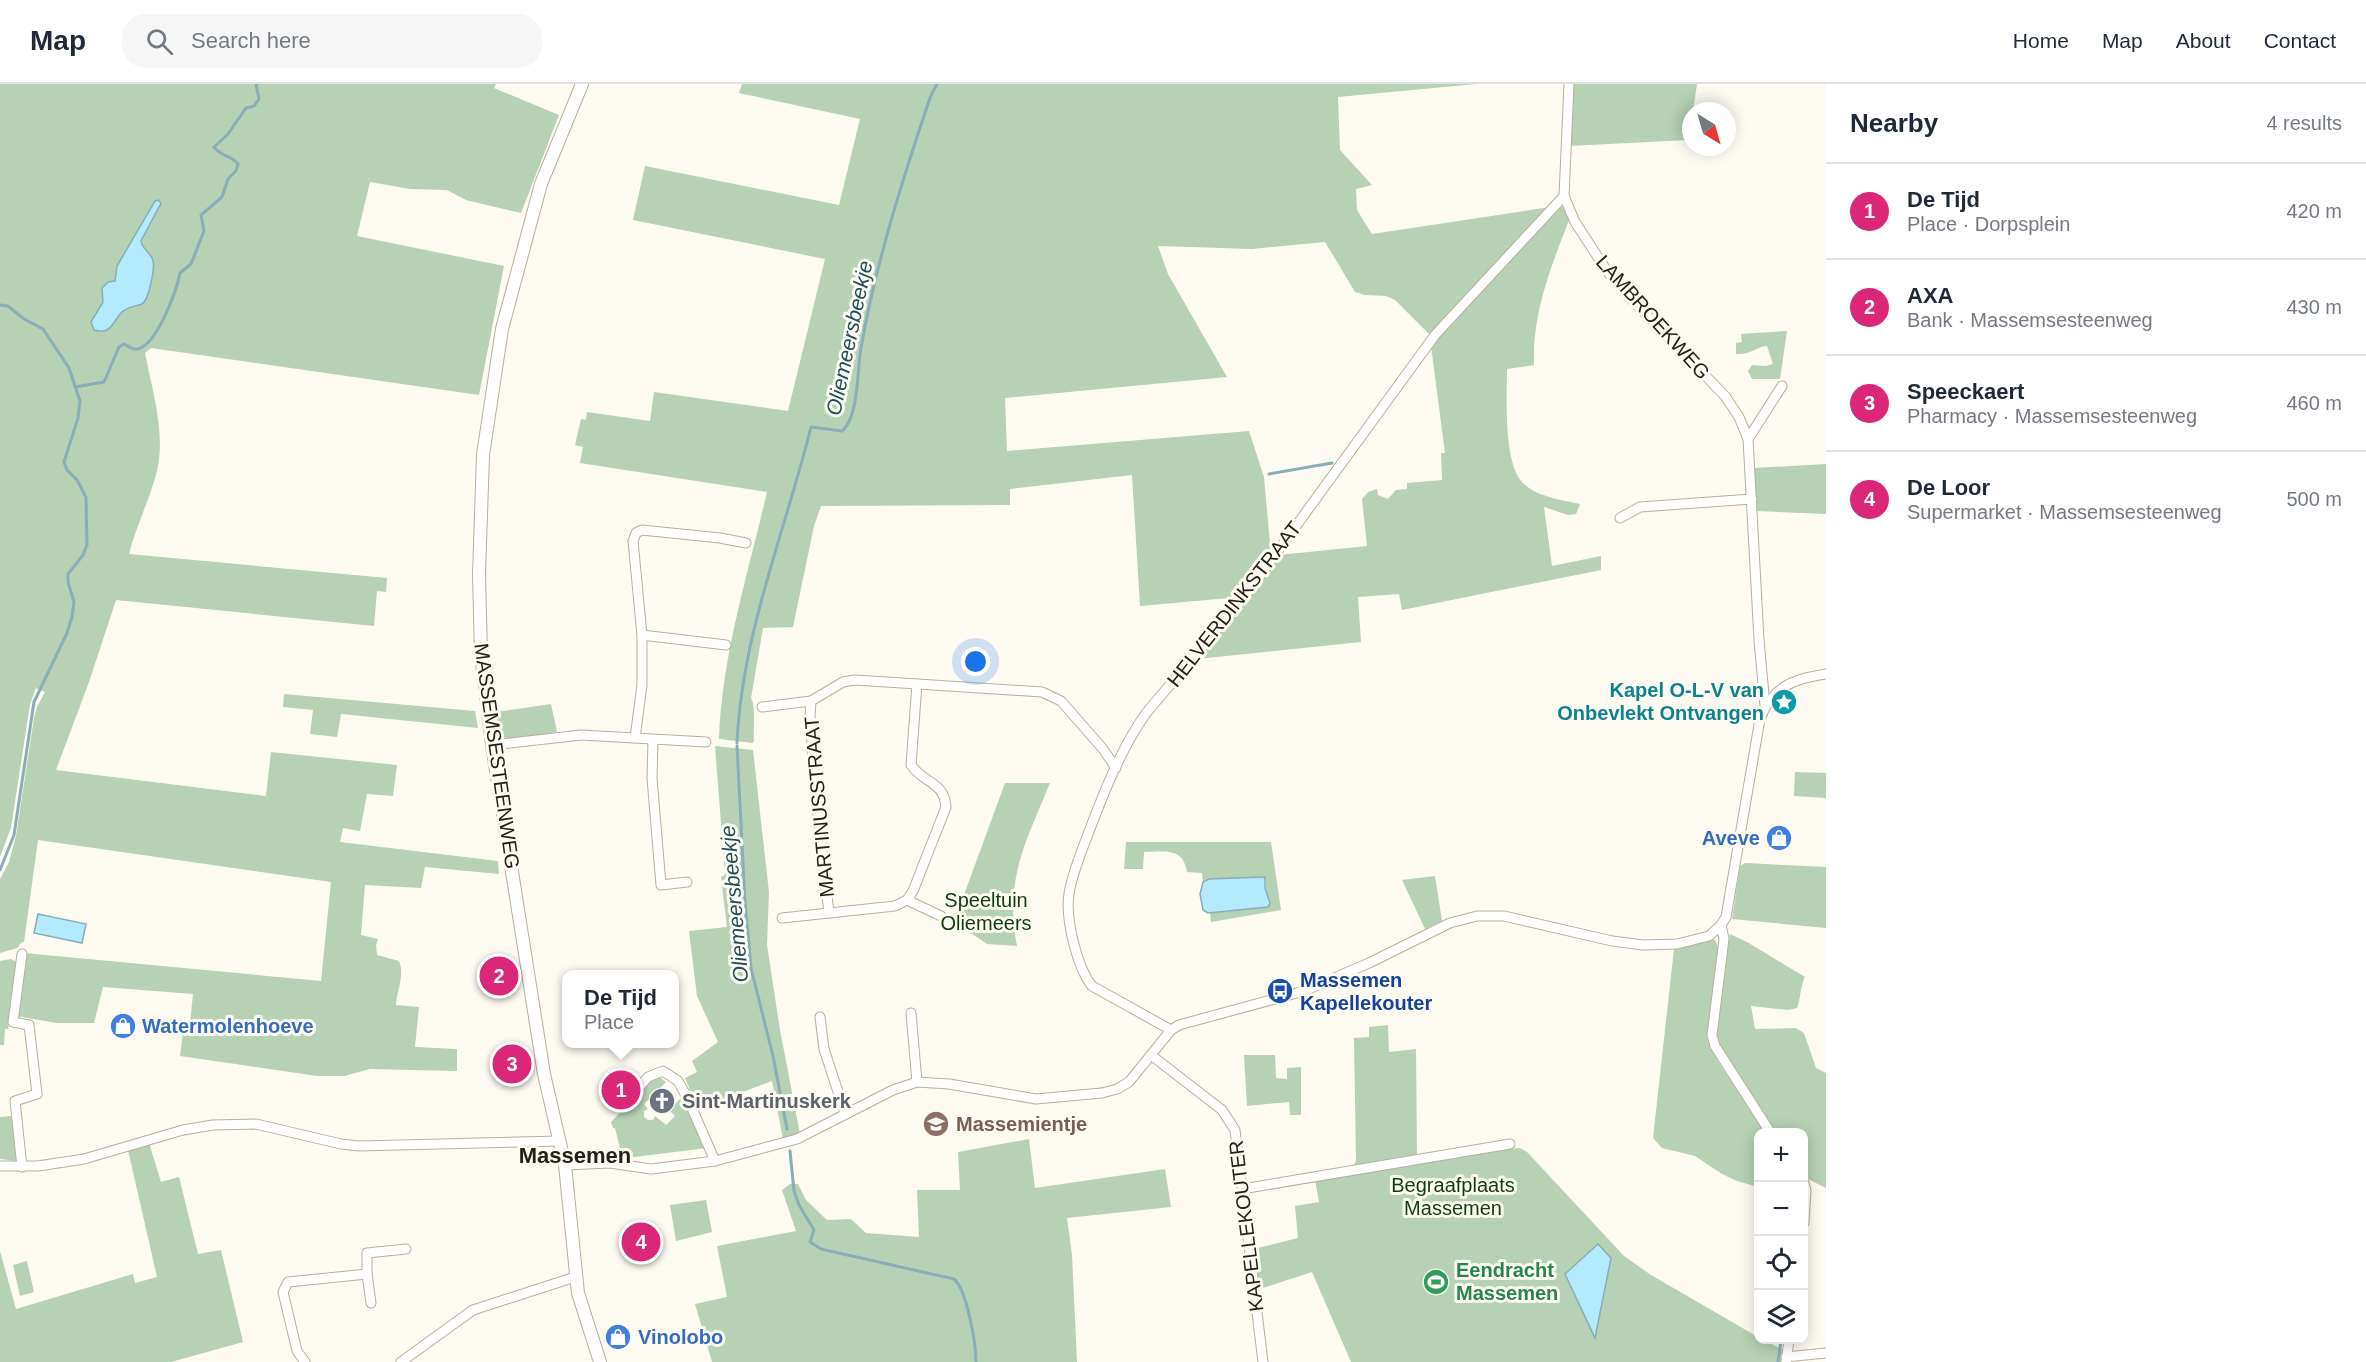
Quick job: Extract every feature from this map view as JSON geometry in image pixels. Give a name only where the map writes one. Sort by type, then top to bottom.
[{"type":"main road","name":"MASSEMSESTEENWEG","points":[[582,84],[541,184],[502,329],[483,455],[479,515],[479,615],[481,655],[492,745],[544,1074],[565,1166],[575,1277],[581,1310],[600,1362]]},
{"type":"street","name":"LAMBROEKWEG","points":[[1569,84],[1564,196],[1575,222],[1608,271],[1629,297],[1725,396],[1739,417],[1748,439],[1765,706]]},
{"type":"street","name":"HELVERDINKSTRAAT","points":[[1172,1030],[1092,986],[1086,979],[1077,952],[1068,911],[1073,877],[1093,820],[1133,731],[1245,596],[1435,335],[1564,196]]},
{"type":"street","points":[[1748,439],[1782,386]]},
{"type":"street","points":[[1620,518],[1640,507],[1752,499]]},
{"type":"street","points":[[635,738],[642,685],[642,635],[633,541],[636,533],[642,530],[746,543]]},
{"type":"street","points":[[642,635],[726,645]]},
{"type":"street","points":[[565,1166],[610,1163],[651,1169],[715,1161],[797,1139],[892,1090],[917,1082],[949,1084],[1036,1099],[1102,1094],[1129,1082],[1172,1030],[1191,1020],[1304,991],[1369,963],[1450,923],[1477,916],[1504,916],[1612,941],[1643,945],[1688,941],[1708,936],[1721,926],[1726,917],[1760,719],[1765,706],[1791,681],[1826,674]]},
{"type":"street","points":[[762,707],[811,701],[843,682],[855,680],[1042,692],[1061,701],[1103,749],[1116,768]]},
{"type":"street","points":[[917,684],[911,765],[917,774],[939,787],[945,796],[946,807],[913,891],[907,900],[941,916]]},
{"type":"street","name":"MARTINUSSTRAAT","points":[[811,701],[816,798],[829,913]]},
{"type":"street","points":[[492,745],[581,735],[706,742]]},
{"type":"street","points":[[653,740],[652,777],[661,885],[687,882]]},
{"type":"street","name":"MARTINUSSTRAAT","points":[[782,918],[895,906],[907,900]]},
{"type":"street","points":[[1721,926],[1724,939],[1712,1035],[1715,1046],[1767,1128]]},
{"type":"street","points":[[22,954],[13,1022],[29,1025],[37,1094],[15,1101],[22,1167]]},
{"type":"street","points":[[911,1013],[917,1082]]},
{"type":"street","points":[[820,1017],[824,1049],[845,1113]]},
{"type":"street","name":"KAPELLEKOUTER","points":[[1151,1055],[1222,1110],[1235,1130],[1263,1362]]},
{"type":"street","points":[[628,1100],[648,1077],[663,1071],[678,1081],[715,1161]]},
{"type":"street","points":[[0,1166],[22,1167],[84,1159],[183,1130],[213,1125],[256,1124],[340,1144],[359,1146],[560,1142]]},
{"type":"street","points":[[1242,1190],[1510,1144]]},
{"type":"street","points":[[371,1303],[366,1274],[367,1253],[406,1249]]},
{"type":"street","points":[[305,1362],[297,1351],[283,1292],[288,1282],[366,1274]]},
{"type":"street","points":[[401,1362],[473,1310],[575,1277]]},
{"type":"street","points":[[1788,1344],[1786,1359],[1826,1353]]},
{"type":"green space","points":[[0,84],[496,84],[494,88],[559,115],[521,213],[466,200],[447,190],[410,189],[370,182],[357,236],[504,266],[479,395],[151,348],[145,353],[157,412],[159,457],[154,481],[129,554],[387,578],[386,592],[377,591],[374,626],[116,600],[89,682],[56,770],[266,796],[271,752],[397,765],[393,796],[367,794],[360,831],[343,828],[340,842],[498,861],[499,874],[425,867],[421,888],[365,885],[361,935],[378,939],[377,955],[399,961],[401,977],[396,1005],[419,1007],[415,1047],[457,1049],[457,1071],[370,1069],[344,1076],[317,1076],[180,1056],[184,1023],[190,1023],[193,994],[103,987],[94,1023],[57,1023],[16,1016],[24,953],[321,981],[331,882],[38,840],[24,942],[17,948],[0,953],[0,879],[9,862],[16,836],[34,718],[45,692],[36,688],[30,704],[11,828],[0,857]]},
{"type":"green space","points":[[742,84],[1476,84],[1338,97],[1340,150],[1372,185],[1356,189],[1357,210],[1372,234],[1550,207],[1431,336],[1395,300],[1386,296],[1355,292],[1325,242],[1252,249],[1158,246],[1168,274],[1227,377],[1005,398],[1007,451],[1249,431],[1264,477],[1271,555],[1240,597],[1140,606],[1132,475],[1010,489],[1010,505],[821,506],[814,526],[793,627],[763,628],[751,698],[754,712],[753,743],[719,739],[730,646],[767,492],[580,463],[583,447],[575,445],[581,419],[586,420],[587,412],[650,421],[654,392],[788,411],[825,259],[633,220],[645,166],[839,205],[860,119],[739,93]]},
{"type":"green space","points":[[1572,84],[1697,84],[1694,102],[1682,102],[1682,140],[1569,146]]},
{"type":"green space","points":[[1560,207],[1564,207],[1569,220],[1549,273],[1539,309],[1534,365],[1507,369],[1507,429],[1512,461],[1523,483],[1535,492],[1580,504],[1576,514],[1568,515],[1544,507],[1552,566],[1601,556],[1601,570],[1402,610],[1399,594],[1358,597],[1361,642],[1197,659],[1279,555],[1367,546],[1362,499],[1368,492],[1377,489],[1378,495],[1388,499],[1396,490],[1407,489],[1407,483],[1442,480],[1441,453],[1445,453],[1431,346]]},
{"type":"green space","points":[[1787,331],[1780,379],[1752,379],[1748,371],[1752,365],[1773,364],[1767,346],[1736,354],[1736,343],[1742,342],[1741,334]]},
{"type":"green space","points":[[1826,464],[1826,514],[1757,511],[1754,468]]},
{"type":"green space","points":[[284,694],[475,711],[478,728],[341,714],[337,737],[310,734],[313,710],[283,707]]},
{"type":"green space","points":[[551,704],[557,732],[511,739],[501,737],[498,733],[496,712]]},
{"type":"green space","points":[[715,746],[753,750],[769,892],[767,945],[780,1030],[800,1134],[783,1139],[772,1081],[698,1109],[685,1078],[697,1072],[692,1061],[718,1042],[697,996],[689,931],[727,927],[721,877],[725,875]]},
{"type":"green space","points":[[1795,772],[1826,773],[1826,798],[1794,796]]},
{"type":"green space","name":"Speeltuin Oliemeers","points":[[1005,783],[1050,783],[1026,843],[1015,881],[1013,901],[1017,946],[987,944],[954,922]]},
{"type":"green space","points":[[1126,842],[1271,842],[1281,910],[1211,922],[1210,913],[1268,907],[1265,877],[1209,879],[1203,882],[1202,873],[1187,872],[1182,858],[1166,852],[1144,852],[1143,869],[1124,869]]},
{"type":"green space","points":[[1745,863],[1826,867],[1826,928],[1732,919],[1740,866]]},
{"type":"green space","points":[[1435,876],[1442,921],[1425,929],[1402,880]]},
{"type":"green space","points":[[1730,934],[1805,977],[1797,1008],[1788,1010],[1751,1006],[1755,1029],[1796,1028],[1804,1033],[1816,1068],[1826,1073],[1826,1188],[1808,1179],[1808,1128],[1772,1128],[1721,1050],[1717,1029]]},
{"type":"green space","points":[[1710,939],[1715,940],[1718,947],[1707,1039],[1717,1060],[1762,1128],[1754,1128],[1754,1186],[1722,1174],[1695,1156],[1662,1148],[1653,1138],[1674,949]]},
{"type":"green space","points":[[11,959],[17,962],[16,985],[8,1029],[5,1029],[4,1045],[0,1045],[0,961]]},
{"type":"green space","points":[[1388,1025],[1389,1052],[1416,1049],[1417,1156],[1354,1165],[1356,1161],[1354,1038],[1369,1037],[1369,1027]]},
{"type":"green space","points":[[1244,1055],[1275,1055],[1276,1078],[1287,1079],[1287,1068],[1301,1067],[1301,1115],[1290,1115],[1289,1102],[1247,1106]]},
{"type":"green space","points":[[657,1075],[666,1082],[644,1104],[648,1109],[644,1111],[644,1117],[653,1120],[655,1116],[666,1125],[675,1116],[669,1110],[681,1098],[691,1109],[707,1148],[626,1158],[621,1153],[615,1128],[611,1122]]},
{"type":"green space","points":[[11,1116],[19,1158],[17,1161],[0,1159],[0,1117]]},
{"type":"green space","points":[[1029,1139],[1035,1188],[1165,1169],[1171,1207],[1067,1218],[1072,1255],[1077,1362],[712,1362],[695,1304],[727,1297],[717,1246],[796,1231],[782,1190],[790,1184],[798,1184],[806,1200],[827,1220],[851,1219],[866,1233],[919,1237],[917,1190],[960,1190],[958,1152]]},
{"type":"green space","points":[[149,1143],[161,1182],[179,1177],[198,1254],[221,1250],[243,1342],[171,1362],[0,1362],[0,1251],[16,1309],[133,1274],[135,1283],[157,1277],[128,1150]]},
{"type":"green space","name":"Begraafplaats Massemen","points":[[1520,1148],[1527,1152],[1624,1256],[1651,1275],[1754,1335],[1754,1344],[1772,1344],[1783,1350],[1781,1362],[1351,1362],[1312,1272],[1260,1289],[1254,1249],[1298,1238],[1295,1206],[1319,1202],[1315,1180]]},
{"type":"green space","points":[[706,1200],[712,1232],[676,1241],[670,1205]]},
{"type":"green space","points":[[27,1261],[34,1292],[20,1296],[13,1265]]},
{"type":"water","points":[[159,200],[161,204],[141,241],[153,260],[152,276],[145,301],[123,311],[108,329],[94,330],[91,322],[103,302],[102,288],[108,282],[115,281],[117,266],[155,201]]},
{"type":"water","points":[[1265,877],[1265,888],[1270,903],[1268,907],[1208,913],[1203,910],[1200,894],[1203,882],[1209,879]]},
{"type":"water","points":[[38,914],[86,924],[82,943],[34,933]]},
{"type":"water","points":[[1598,1244],[1611,1258],[1595,1338],[1565,1274]]},
{"type":"waterway","points":[[75,387],[104,382],[119,347],[124,344],[135,349],[144,346],[158,329],[175,292],[180,273],[191,264],[204,231],[201,215],[222,197],[228,179],[236,171],[238,164],[214,147],[228,134],[246,108],[254,106],[259,99],[256,84]]},
{"type":"waterway","name":"Oliemeersbeekje","points":[[737,743],[747,662],[756,622],[811,427],[842,431],[852,415],[861,348],[882,252],[910,157],[931,95],[937,84]]},
{"type":"waterway","points":[[0,305],[8,306],[24,319],[43,329],[69,368],[80,401],[78,418],[64,462],[86,497],[87,545],[83,555],[68,574],[74,602],[72,617],[67,633],[34,702],[14,835],[0,870]]},
{"type":"waterway","points":[[1269,474],[1332,463]]},
{"type":"waterway","name":"Oliemeersbeekje","points":[[737,746],[745,903],[751,968],[773,1056],[787,1129]]},
{"type":"waterway","name":"Oliemeersbeekje","points":[[790,1151],[794,1191],[799,1205],[814,1230],[810,1242],[821,1249],[954,1279],[967,1305],[976,1362]]},
{"type":"waterway","points":[[1778,1362],[1780,1344]]},
{"type":"place","name":"Kapel O-L-V van Onbevlekt Ontvangen","points":[[1784,702]]},
{"type":"place","name":"Aveve","points":[[1779,838]]},
{"type":"place","name":"AXA","points":[[499,976]]},
{"type":"place","name":"Massemen Kapellekouter","points":[[1280,991]]},
{"type":"place","name":"Watermolenhoeve","points":[[123,1026]]},
{"type":"place","name":"Speeckaert","points":[[512,1064]]},
{"type":"place","name":"De Tijd","points":[[621,1090]]},
{"type":"place","name":"Sint-Martinuskerk","points":[[662,1101]]},
{"type":"place","name":"Massemientje","points":[[936,1124]]},
{"type":"place","name":"De Loor","points":[[641,1242]]},
{"type":"place","name":"Eendracht Massemen","points":[[1436,1282]]},
{"type":"place","name":"Vinolobo","points":[[618,1337]]},
{"type":"district","name":"Massemen","points":[[575,1155]]}]
